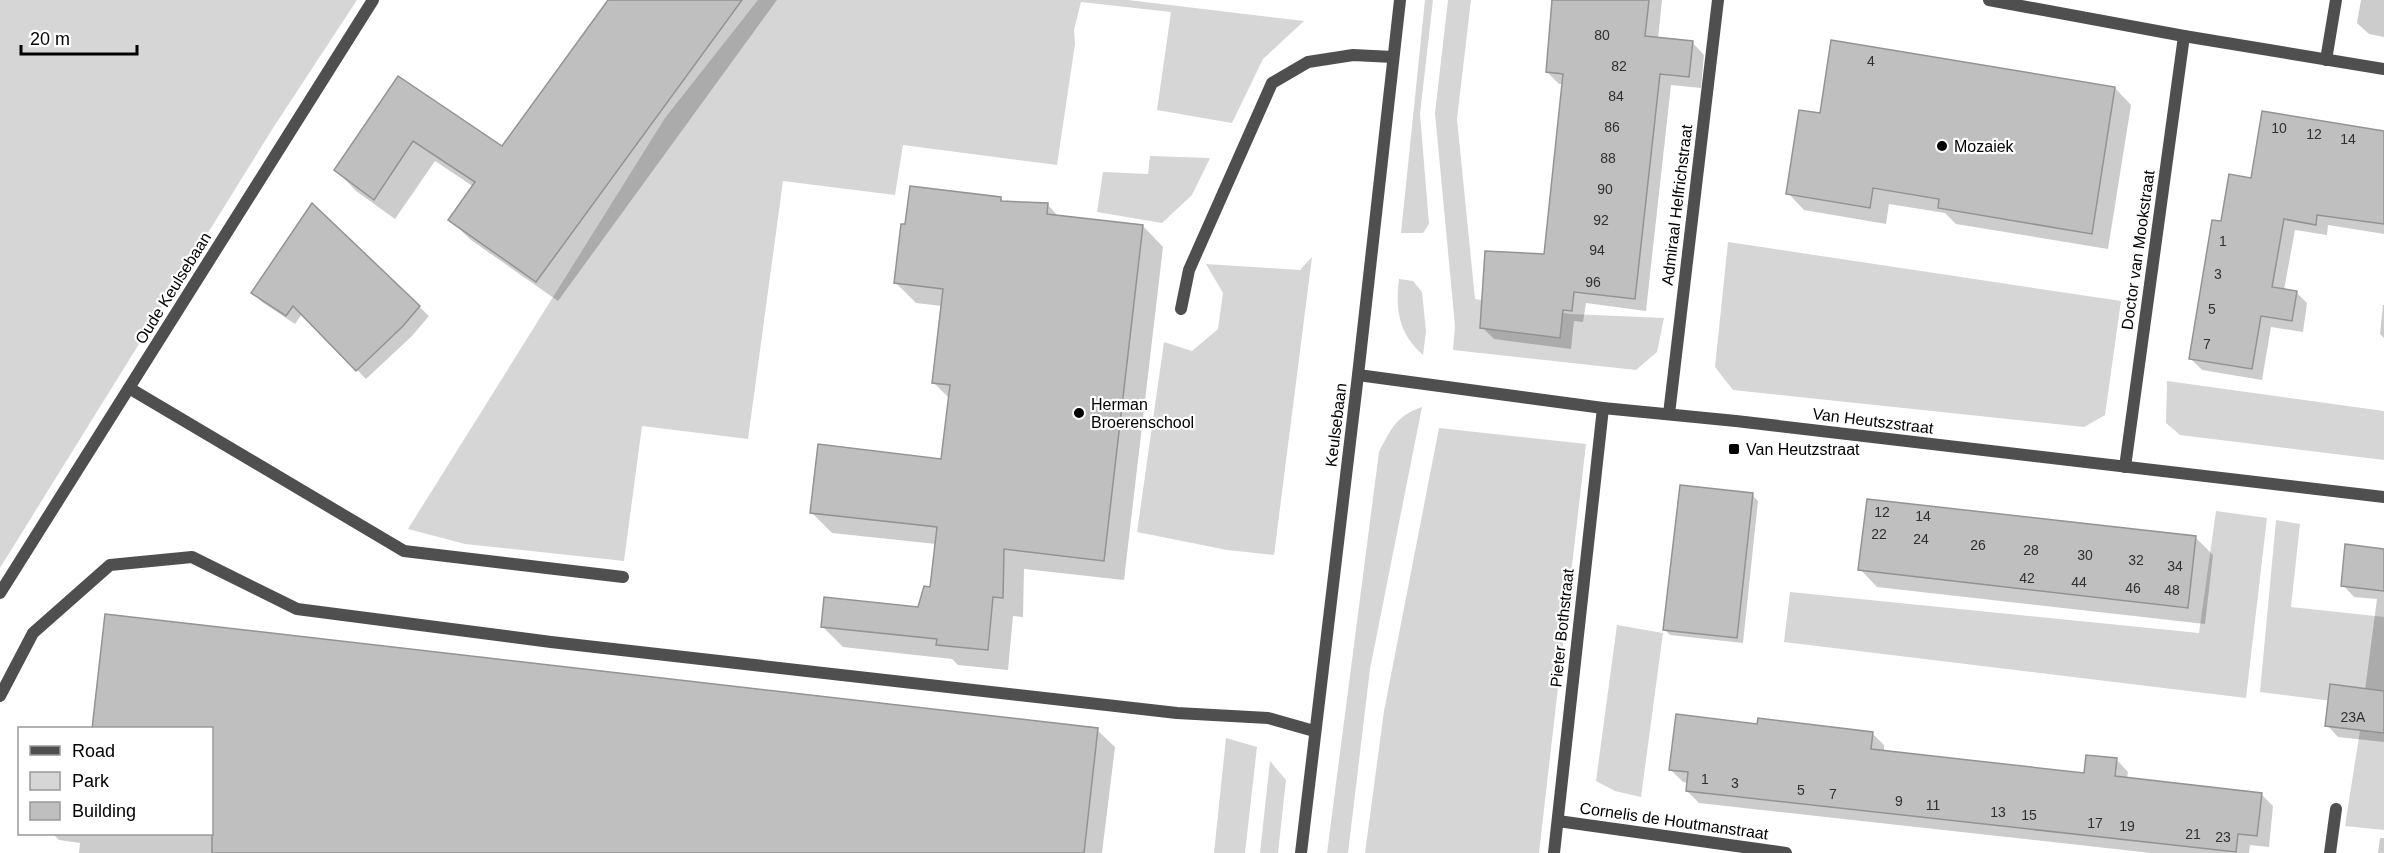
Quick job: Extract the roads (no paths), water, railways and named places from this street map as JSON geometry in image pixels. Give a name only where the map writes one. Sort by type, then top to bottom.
[{"type":"street","name":"Oude Keulsebaan","points":[[0,592],[373,0]]},
{"type":"street","name":"Keulsebaan","points":[[1301,853],[1400,0]]},
{"type":"street","name":"Admiraal Helfrichstraat","points":[[1669,414],[1718,0]]},
{"type":"street","points":[[1989,0],[2184,36],[2384,69]]},
{"type":"street","points":[[2326,60],[2336,0]]},
{"type":"street","name":"Doctor van Mookstraat","points":[[2126,467],[2184,36]]},
{"type":"street","points":[[1181,309],[1189,270],[1272,83],[1308,62],[1353,55],[1393,57]]},
{"type":"street","name":"Van Heutszstraat","points":[[1358,375],[1603,408],[2384,497]]},
{"type":"street","points":[[129,388],[404,551],[623,577]]},
{"type":"street","name":"Pieter Bothstraat","points":[[1554,853],[1603,408]]},
{"type":"street","points":[[0,696],[33,633],[110,565],[192,557],[297,609],[551,642],[1177,713],[1268,718],[1314,731]]},
{"type":"street","points":[[2330,853],[2336,809]]},
{"type":"street","name":"Cornelis de Houtmanstraat","points":[[1558,821],[1786,853]]},
{"type":"place","name":"Mozaiek","points":[[1942,146]]},
{"type":"place","name":"Herman Broerenschool","points":[[1079,413]]},
{"type":"place","name":"Van Heutzstraat","points":[[1734,449]]}]
